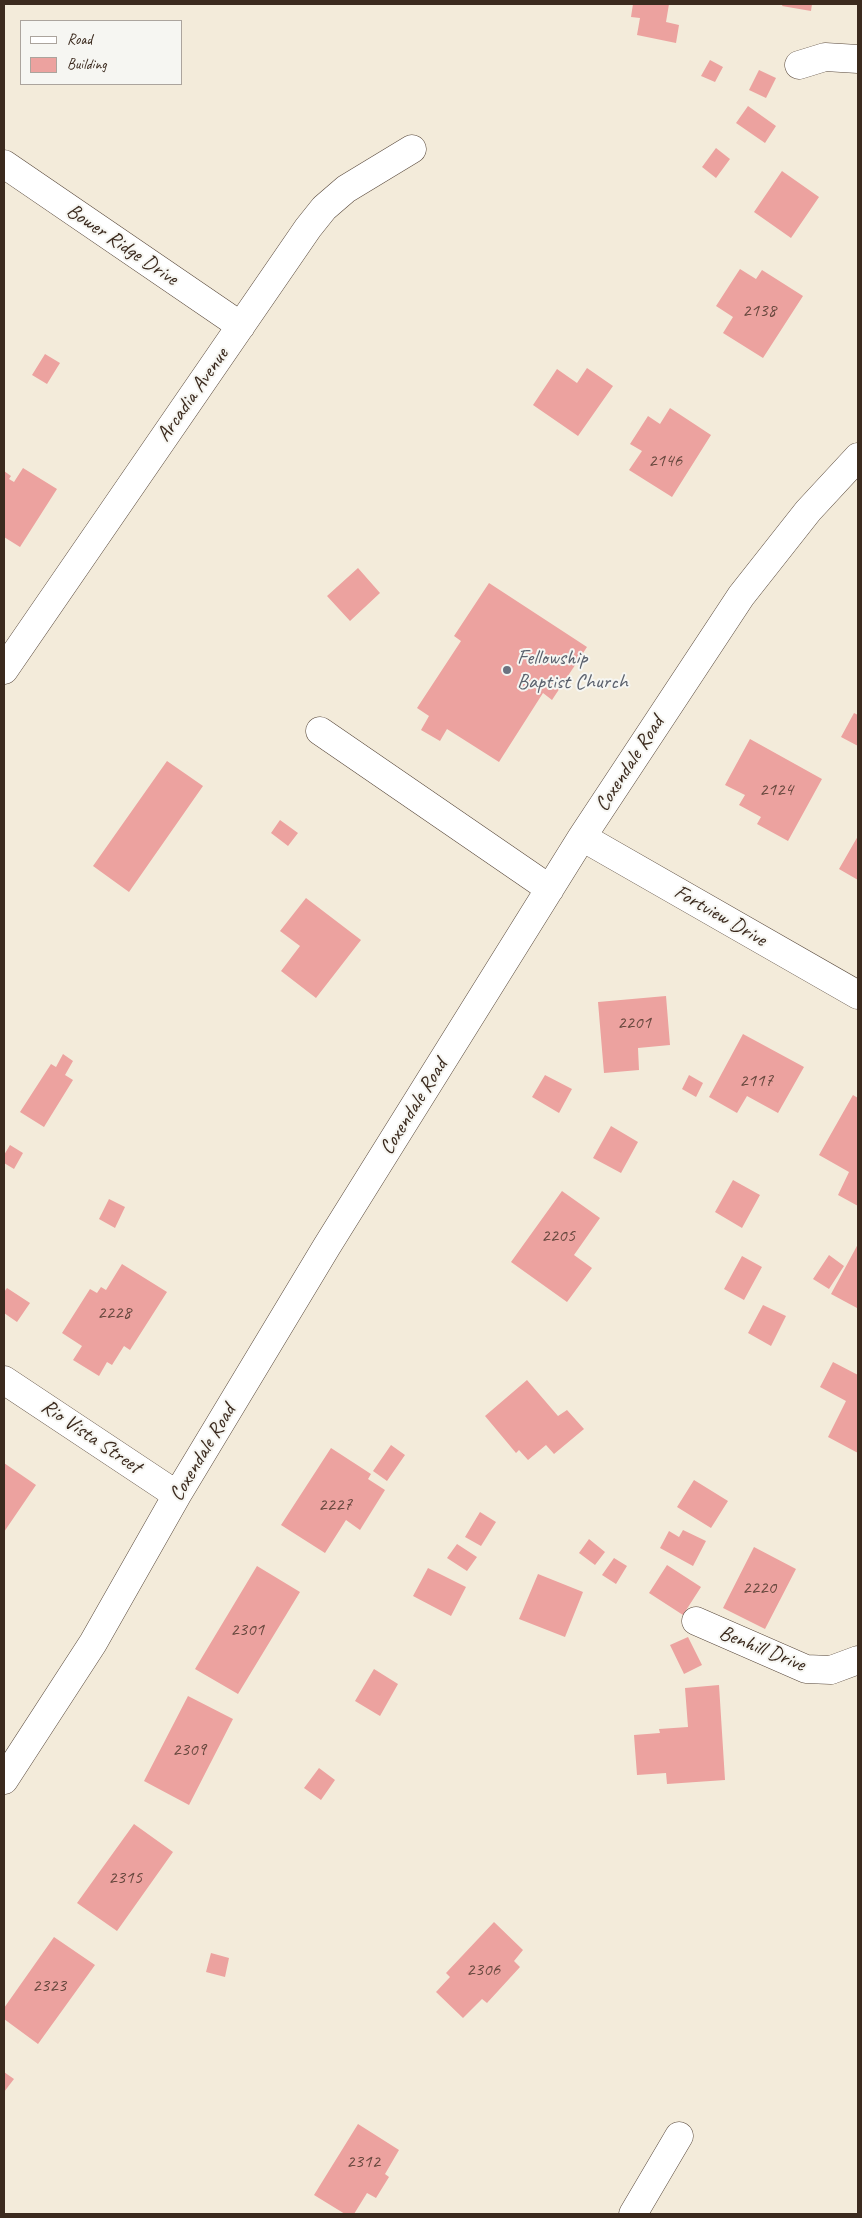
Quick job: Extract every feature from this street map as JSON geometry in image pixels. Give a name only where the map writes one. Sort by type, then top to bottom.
[{"type":"street","points":[[799,65],[825,57],[858,59]]},
{"type":"street","name":"Arcadia Avenue","points":[[4,670],[324,208],[346,189],[412,150]]},
{"type":"street","name":"Bower Ridge Drive","points":[[4,164],[241,326]]},
{"type":"street","name":"Coxendale Road","points":[[4,1780],[93,1643],[178,1495],[327,1246],[582,837],[741,596],[808,511],[858,457]]},
{"type":"street","points":[[320,731],[550,889]]},
{"type":"street","name":"Fortview Drive","points":[[582,837],[858,995]]},
{"type":"street","name":"Rio Vista Street","points":[[4,1380],[178,1495]]},
{"type":"street","name":"Benhill Drive","points":[[696,1621],[806,1669],[832,1670],[858,1660]]},
{"type":"street","points":[[633,2214],[679,2136]]},
{"type":"building","points":[[633,4],[669,4],[666,22],[679,25],[676,43],[637,35],[640,18],[631,17]]},
{"type":"building","points":[[783,4],[812,4],[811,11],[782,6]]},
{"type":"building","points":[[710,60],[723,67],[715,82],[701,76]]},
{"type":"building","points":[[759,70],[776,78],[766,98],[749,90]]},
{"type":"building","points":[[748,106],[776,126],[765,143],[736,123]]},
{"type":"building","points":[[716,148],[730,159],[716,178],[702,167]]},
{"type":"building","points":[[782,171],[819,197],[791,238],[754,212]]},
{"type":"building","points":[[740,269],[756,279],[762,270],[803,296],[763,358],[723,333],[733,317],[716,306]]},
{"type":"building","points":[[45,354],[60,363],[47,384],[32,375]]},
{"type":"building","points":[[587,368],[613,386],[578,436],[533,405],[557,369],[577,383]]},
{"type":"building","points":[[670,408],[711,435],[672,497],[629,470],[642,451],[630,444],[648,416],[660,424]]},
{"type":"building","points":[[23,468],[57,489],[20,547],[4,537],[4,471],[11,476],[9,479],[14,482]]},
{"type":"building","points":[[358,568],[380,593],[350,621],[327,596]]},
{"type":"building","name":"Fellowship Baptist Church","points":[[489,583],[587,647],[552,700],[543,693],[499,762],[447,729],[440,741],[421,730],[429,716],[417,708],[461,641],[454,636]]},
{"type":"building","points":[[854,713],[858,715],[858,746],[841,737]]},
{"type":"building","points":[[750,739],[822,779],[788,841],[757,824],[761,817],[739,805],[745,795],[725,785]]},
{"type":"building","points":[[167,761],[203,786],[129,892],[93,866]]},
{"type":"building","points":[[280,820],[298,833],[288,846],[271,833]]},
{"type":"building","points":[[858,836],[858,880],[839,869]]},
{"type":"building","points":[[306,898],[361,940],[316,998],[281,971],[300,946],[280,931]]},
{"type":"building","points":[[666,996],[670,1045],[638,1048],[639,1070],[604,1073],[598,1002]]},
{"type":"building","points":[[743,1034],[804,1067],[778,1113],[747,1096],[737,1113],[709,1097]]},
{"type":"building","points":[[63,1054],[73,1061],[65,1075],[73,1080],[44,1127],[20,1112],[51,1064],[56,1067]]},
{"type":"building","points":[[545,1075],[572,1089],[559,1113],[532,1097]]},
{"type":"building","points":[[689,1075],[703,1083],[696,1097],[682,1089]]},
{"type":"building","points":[[853,1095],[858,1098],[858,1206],[838,1195],[849,1172],[819,1155]]},
{"type":"building","points":[[611,1126],[638,1142],[621,1173],[593,1158]]},
{"type":"building","points":[[10,1145],[23,1153],[14,1169],[4,1163],[4,1155]]},
{"type":"building","points":[[733,1180],[760,1195],[742,1228],[715,1212]]},
{"type":"building","points":[[562,1191],[600,1218],[574,1255],[592,1268],[567,1302],[511,1262]]},
{"type":"building","points":[[109,1199],[125,1207],[115,1228],[99,1219]]},
{"type":"building","points":[[858,1244],[858,1305],[857,1308],[831,1294]]},
{"type":"building","points":[[829,1255],[844,1266],[829,1289],[813,1279]]},
{"type":"building","points":[[742,1256],[762,1267],[744,1300],[724,1289]]},
{"type":"building","points":[[122,1264],[167,1292],[130,1350],[124,1346],[112,1365],[107,1362],[99,1376],[73,1360],[82,1346],[62,1333],[90,1289],[97,1293],[101,1287],[106,1290]]},
{"type":"building","points":[[7,1288],[30,1303],[17,1322],[4,1313],[4,1292]]},
{"type":"building","points":[[763,1305],[786,1316],[771,1346],[748,1333]]},
{"type":"building","points":[[833,1362],[858,1375],[858,1453],[828,1437],[846,1401],[820,1387]]},
{"type":"building","points":[[527,1380],[558,1416],[567,1410],[584,1429],[554,1454],[546,1445],[528,1460],[519,1450],[516,1453],[485,1416]]},
{"type":"building","points":[[391,1445],[405,1455],[387,1481],[373,1471]]},
{"type":"building","points":[[331,1448],[371,1474],[368,1479],[385,1490],[360,1530],[346,1520],[325,1553],[281,1525]]},
{"type":"building","points":[[4,1463],[36,1485],[4,1532]]},
{"type":"building","points":[[694,1480],[728,1501],[711,1528],[677,1507]]},
{"type":"building","points":[[480,1512],[496,1522],[481,1546],[465,1537]]},
{"type":"building","points":[[683,1530],[706,1541],[693,1566],[660,1548],[669,1531],[679,1537]]},
{"type":"building","points":[[589,1539],[605,1552],[595,1565],[579,1553]]},
{"type":"building","points":[[457,1544],[477,1557],[467,1571],[447,1558]]},
{"type":"building","points":[[754,1547],[796,1569],[765,1629],[723,1608]]},
{"type":"building","points":[[614,1558],[627,1566],[616,1584],[602,1575]]},
{"type":"building","points":[[667,1565],[701,1587],[683,1615],[649,1593]]},
{"type":"building","points":[[257,1566],[300,1592],[238,1694],[195,1669]]},
{"type":"building","points":[[428,1568],[466,1587],[451,1616],[413,1596]]},
{"type":"building","points":[[538,1574],[583,1592],[565,1637],[519,1619]]},
{"type":"building","points":[[688,1637],[702,1665],[684,1674],[670,1645]]},
{"type":"building","points":[[374,1669],[398,1684],[380,1716],[355,1701]]},
{"type":"building","points":[[719,1685],[725,1780],[667,1784],[666,1773],[637,1775],[634,1735],[660,1733],[659,1729],[688,1727],[685,1688]]},
{"type":"building","points":[[188,1696],[233,1719],[189,1805],[144,1781]]},
{"type":"building","points":[[319,1768],[335,1780],[321,1800],[304,1788]]},
{"type":"building","points":[[134,1824],[173,1852],[117,1931],[77,1903]]},
{"type":"building","points":[[494,1922],[523,1950],[514,1961],[520,1967],[487,2003],[482,1999],[463,2018],[436,1992],[450,1977],[446,1973]]},
{"type":"building","points":[[54,1937],[95,1965],[38,2044],[4,2019],[4,2008]]},
{"type":"building","points":[[211,1953],[229,1958],[225,1977],[206,1972]]},
{"type":"building","points":[[4,2072],[14,2079],[4,2092]]},
{"type":"building","points":[[358,2124],[399,2150],[385,2174],[389,2177],[376,2198],[367,2193],[354,2214],[345,2214],[314,2195]]},
{"type":"place","name":"Fellowship Baptist Church","points":[[507,670]]}]
